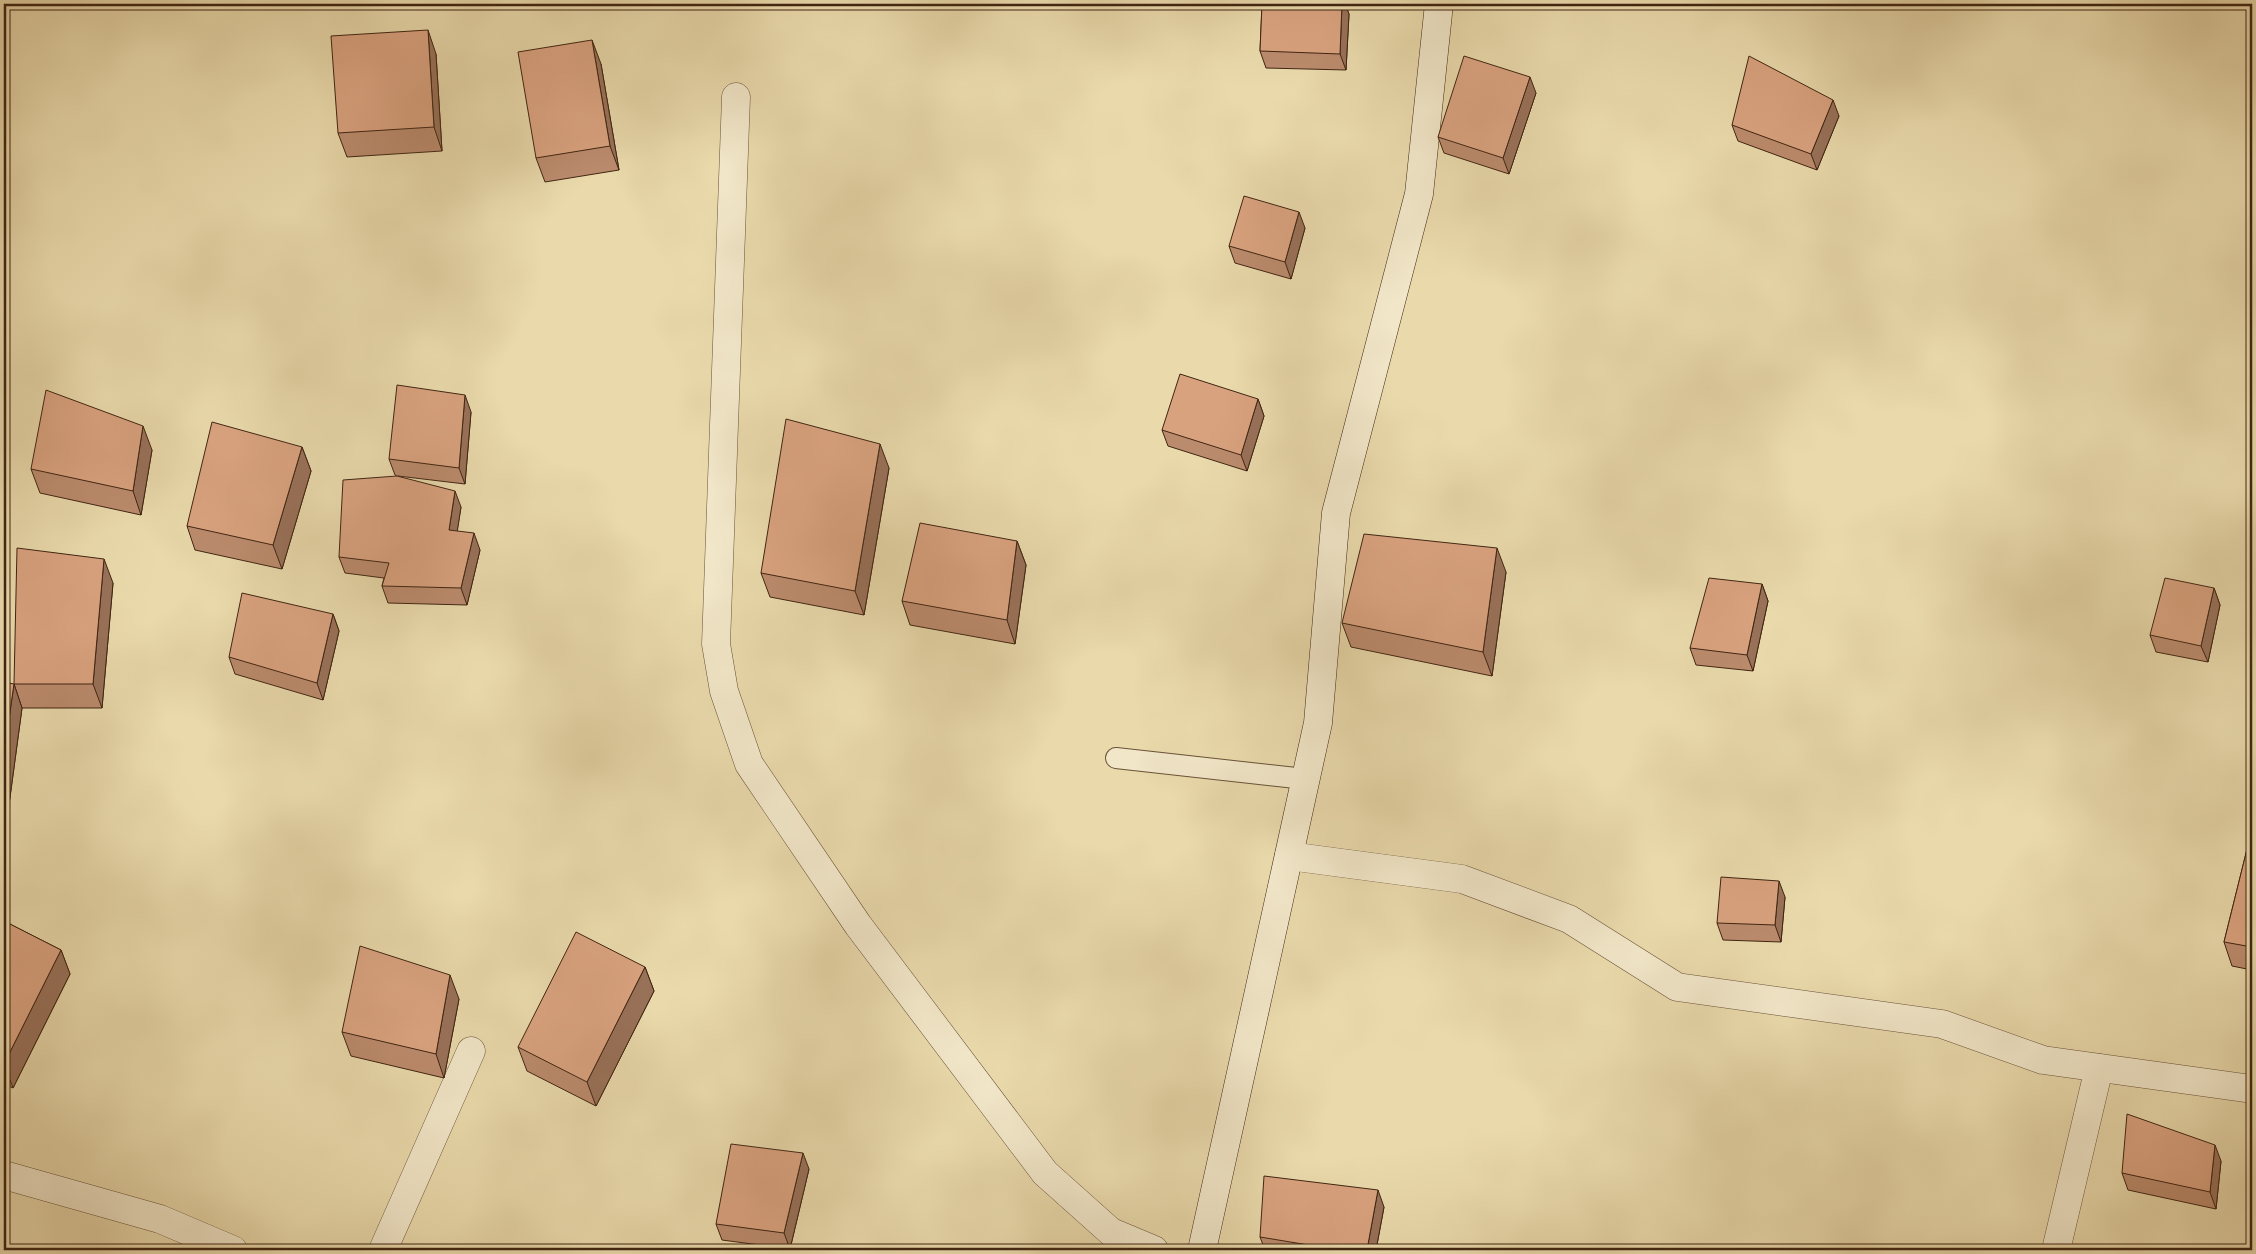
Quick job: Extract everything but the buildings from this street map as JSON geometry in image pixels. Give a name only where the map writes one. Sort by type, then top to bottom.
[{"type":"street","points":[[1202,1250],[1318,723],[1336,513],[1418,194],[1439,4]]},
{"type":"street","points":[[736,97],[716,644],[724,691],[749,764],[858,925],[1045,1173],[1111,1232],[1154,1250]]},
{"type":"street","points":[[1289,856],[1462,879],[1569,919],[1677,987],[1942,1024],[2043,1060],[2252,1089]]},
{"type":"street","points":[[383,1250],[471,1051]]},
{"type":"street","points":[[2056,1250],[2099,1068]]},
{"type":"street","points":[[4,1175],[160,1220],[233,1250]]},
{"type":"lane","points":[[1116,758],[1305,779]]}]
